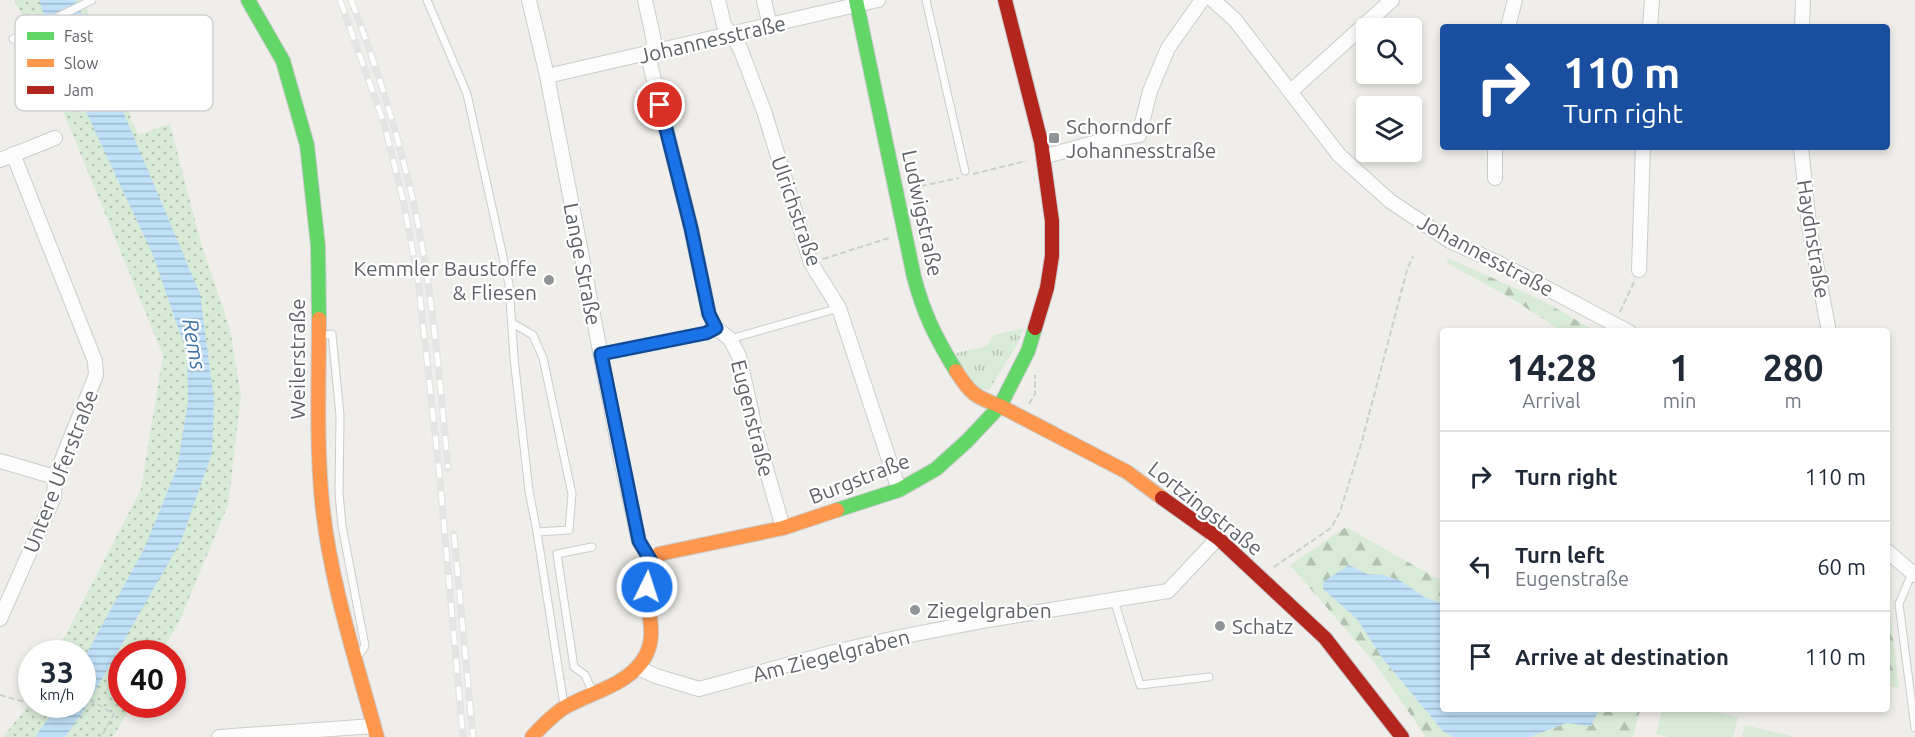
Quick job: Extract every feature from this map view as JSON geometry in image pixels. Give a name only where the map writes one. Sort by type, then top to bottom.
[{"type":"street","name":"Weilerstraße","points":[[248,0],[283,61],[307,145],[318,246],[317,428],[322,503],[337,592],[375,731]]},
{"type":"street","name":"Lange Straße","points":[[529,0],[547,76],[639,541],[651,561]]},
{"type":"street","points":[[645,0],[654,41],[650,64],[691,228],[709,314],[716,328]]},
{"type":"street","name":"Ulrichstraße","points":[[718,0],[724,25],[740,48],[764,111],[811,263],[839,308],[899,490]]},
{"type":"street","points":[[764,0],[771,26]]},
{"type":"street","name":"Johannesstraße","points":[[547,76],[771,26],[856,3],[878,0]]},
{"type":"street","name":"Burgstraße","points":[[651,561],[659,554],[672,550],[783,528],[899,490],[936,469],[968,441],[1000,406],[1028,351],[1047,288],[1052,256],[1052,221],[1043,157],[1005,0]]},
{"type":"street","points":[[1043,157],[1097,142],[1139,135],[1150,91],[1168,48],[1202,0]]},
{"type":"street","name":"Johannesstraße","points":[[1213,0],[1235,20],[1339,155],[1390,201],[1450,241],[1503,265],[1623,328]]},
{"type":"street","points":[[1291,90],[1392,0]]},
{"type":"street","points":[[1509,24],[1515,0]]},
{"type":"street","points":[[1650,24],[1652,0]]},
{"type":"street","points":[[1803,0],[1803,24]]},
{"type":"street","name":"Ludwigstraße","points":[[856,3],[903,234],[923,310],[936,339],[968,390],[983,400],[1000,406]]},
{"type":"street","points":[[6,157],[55,138]]},
{"type":"street","points":[[1495,150],[1495,178]]},
{"type":"street","points":[[1639,270],[1643,150]]},
{"type":"street","name":"Haydnstraße","points":[[1801,150],[1809,226],[1828,328]]},
{"type":"street","name":"Untere Uferstraße","points":[[0,619],[54,497],[55,477],[96,375],[95,361],[6,157]]},
{"type":"street","name":"Eugenstraße","points":[[716,328],[730,339],[739,356],[756,434],[783,528]]},
{"type":"street","name":"Lortzingstraße","points":[[1000,406],[1127,472],[1218,538],[1325,638],[1402,737]]},
{"type":"street","points":[[0,461],[55,477]]},
{"type":"street","name":"Am Ziegelgraben","points":[[638,668],[699,689],[834,652],[905,636],[1168,591],[1218,538]]},
{"type":"street","points":[[1890,554],[1914,574]]},
{"type":"street","points":[[532,737],[564,708],[618,682],[638,668],[648,652],[651,639],[646,572],[651,561]]},
{"type":"street","points":[[219,737],[375,731]]},
{"type":"lane","points":[[427,0],[466,94],[509,284],[528,480],[564,708]]},
{"type":"lane","points":[[926,0],[965,171]]},
{"type":"lane","points":[[61,15],[89,1]]},
{"type":"lane","points":[[730,339],[839,308]]},
{"type":"lane","points":[[512,323],[533,335],[543,358],[572,494],[569,530],[537,532]]},
{"type":"lane","points":[[601,354],[706,333],[716,328]]},
{"type":"lane","points":[[319,336],[332,334],[340,415],[339,493],[342,526],[365,646],[356,659]]},
{"type":"lane","points":[[592,547],[557,554],[574,667],[585,675],[593,693]]},
{"type":"lane","points":[[1914,574],[1899,604],[1915,728]]},
{"type":"lane","points":[[1114,600],[1140,685],[1209,677]]},
{"type":"path","points":[[811,263],[903,234]]},
{"type":"path","points":[[1276,564],[1331,528],[1340,512],[1362,441],[1407,270],[1413,256]]},
{"type":"path","points":[[1616,323],[1639,270]]},
{"type":"path","points":[[0,695],[18,700]]},
{"type":"path","points":[[96,703],[114,714],[100,737]]},
{"type":"green space","points":[[14,0],[83,0],[89,15],[22,15]]},
{"type":"green space","points":[[63,111],[128,111],[138,135],[170,124],[200,240],[230,329],[241,396],[228,505],[179,622],[168,640],[108,640],[108,718],[124,718],[113,737],[3,737],[18,718],[96,718],[96,640],[63,640],[141,489],[163,355]]},
{"type":"green space","points":[[1446,257],[1545,302],[1590,328],[1557,328],[1511,298],[1449,264]]},
{"type":"green space","points":[[1024,328],[1014,350],[989,390],[982,389],[971,382],[952,354],[987,346],[994,335]]},
{"type":"green space","points":[[1346,527],[1440,579],[1440,603],[1424,597],[1401,581],[1383,575],[1367,574],[1349,565],[1323,589],[1357,619],[1383,659],[1444,732],[1453,737],[1426,737],[1374,662],[1290,565]]},
{"type":"green space","points":[[1890,614],[1899,688],[1890,686]]},
{"type":"green space","points":[[1598,712],[1639,712],[1633,737],[1530,737],[1566,723],[1591,726]]},
{"type":"green space","points":[[1662,712],[1715,712],[1738,717],[1733,737],[1668,737],[1656,734]]},
{"type":"green space","points":[[1745,725],[1795,737],[1742,737]]},
{"type":"water","points":[[39,0],[75,0],[82,15],[44,15]]},
{"type":"water","name":"Rems","points":[[86,111],[123,111],[200,294],[214,399],[212,453],[181,541],[124,640],[108,640],[108,668],[96,689],[96,640],[94,640],[144,549],[177,468],[188,402],[187,354],[153,255]]},
{"type":"water","points":[[1349,565],[1367,574],[1383,575],[1401,581],[1424,597],[1440,603],[1440,712],[1598,712],[1591,726],[1566,723],[1530,737],[1453,737],[1444,732],[1383,659],[1357,619],[1323,589],[1323,582]]},
{"type":"water","points":[[49,718],[79,718],[65,737],[35,737]]},
{"type":"railway","points":[[340,0],[384,123],[403,200],[418,279],[439,470],[463,737]]},
{"type":"railway","points":[[351,0],[388,106],[416,214],[431,308],[448,468]]},
{"type":"railway","points":[[454,534],[473,737]]},
{"type":"traffic: fast","points":[[248,0],[283,61],[307,145],[318,246],[319,319]]},
{"type":"traffic: fast","points":[[856,0],[914,277],[931,326],[956,371]]},
{"type":"traffic: fast","points":[[837,510],[899,490],[936,469],[967,441],[1000,406],[1028,351],[1035,328]]},
{"type":"traffic: slow","points":[[319,319],[319,456],[326,532],[345,621],[377,737]]},
{"type":"traffic: slow","points":[[956,371],[969,389],[979,397],[1127,472],[1162,498]]},
{"type":"traffic: slow","points":[[532,737],[562,709],[620,681],[639,666],[650,642],[647,580],[651,567],[659,554],[783,528],[837,510]]},
{"type":"traffic: jam","points":[[1005,0],[1041,142],[1052,221],[1052,256],[1047,288],[1035,328]]},
{"type":"traffic: jam","points":[[1162,498],[1218,538],[1325,638],[1402,737]]},
{"type":"place","name":"Schorndorf Johannesstraße","points":[[1054,138]]},
{"type":"place","name":"Kemmler Baustoffe & Fliesen","points":[[549,280]]},
{"type":"place","name":"Ziegelgraben","points":[[915,610]]},
{"type":"place","name":"Schatz","points":[[1220,626]]},
{"type":"route","points":[[647,587],[646,572],[651,561],[639,541],[601,354],[706,333],[716,328],[709,314],[691,228],[660,105]]}]
